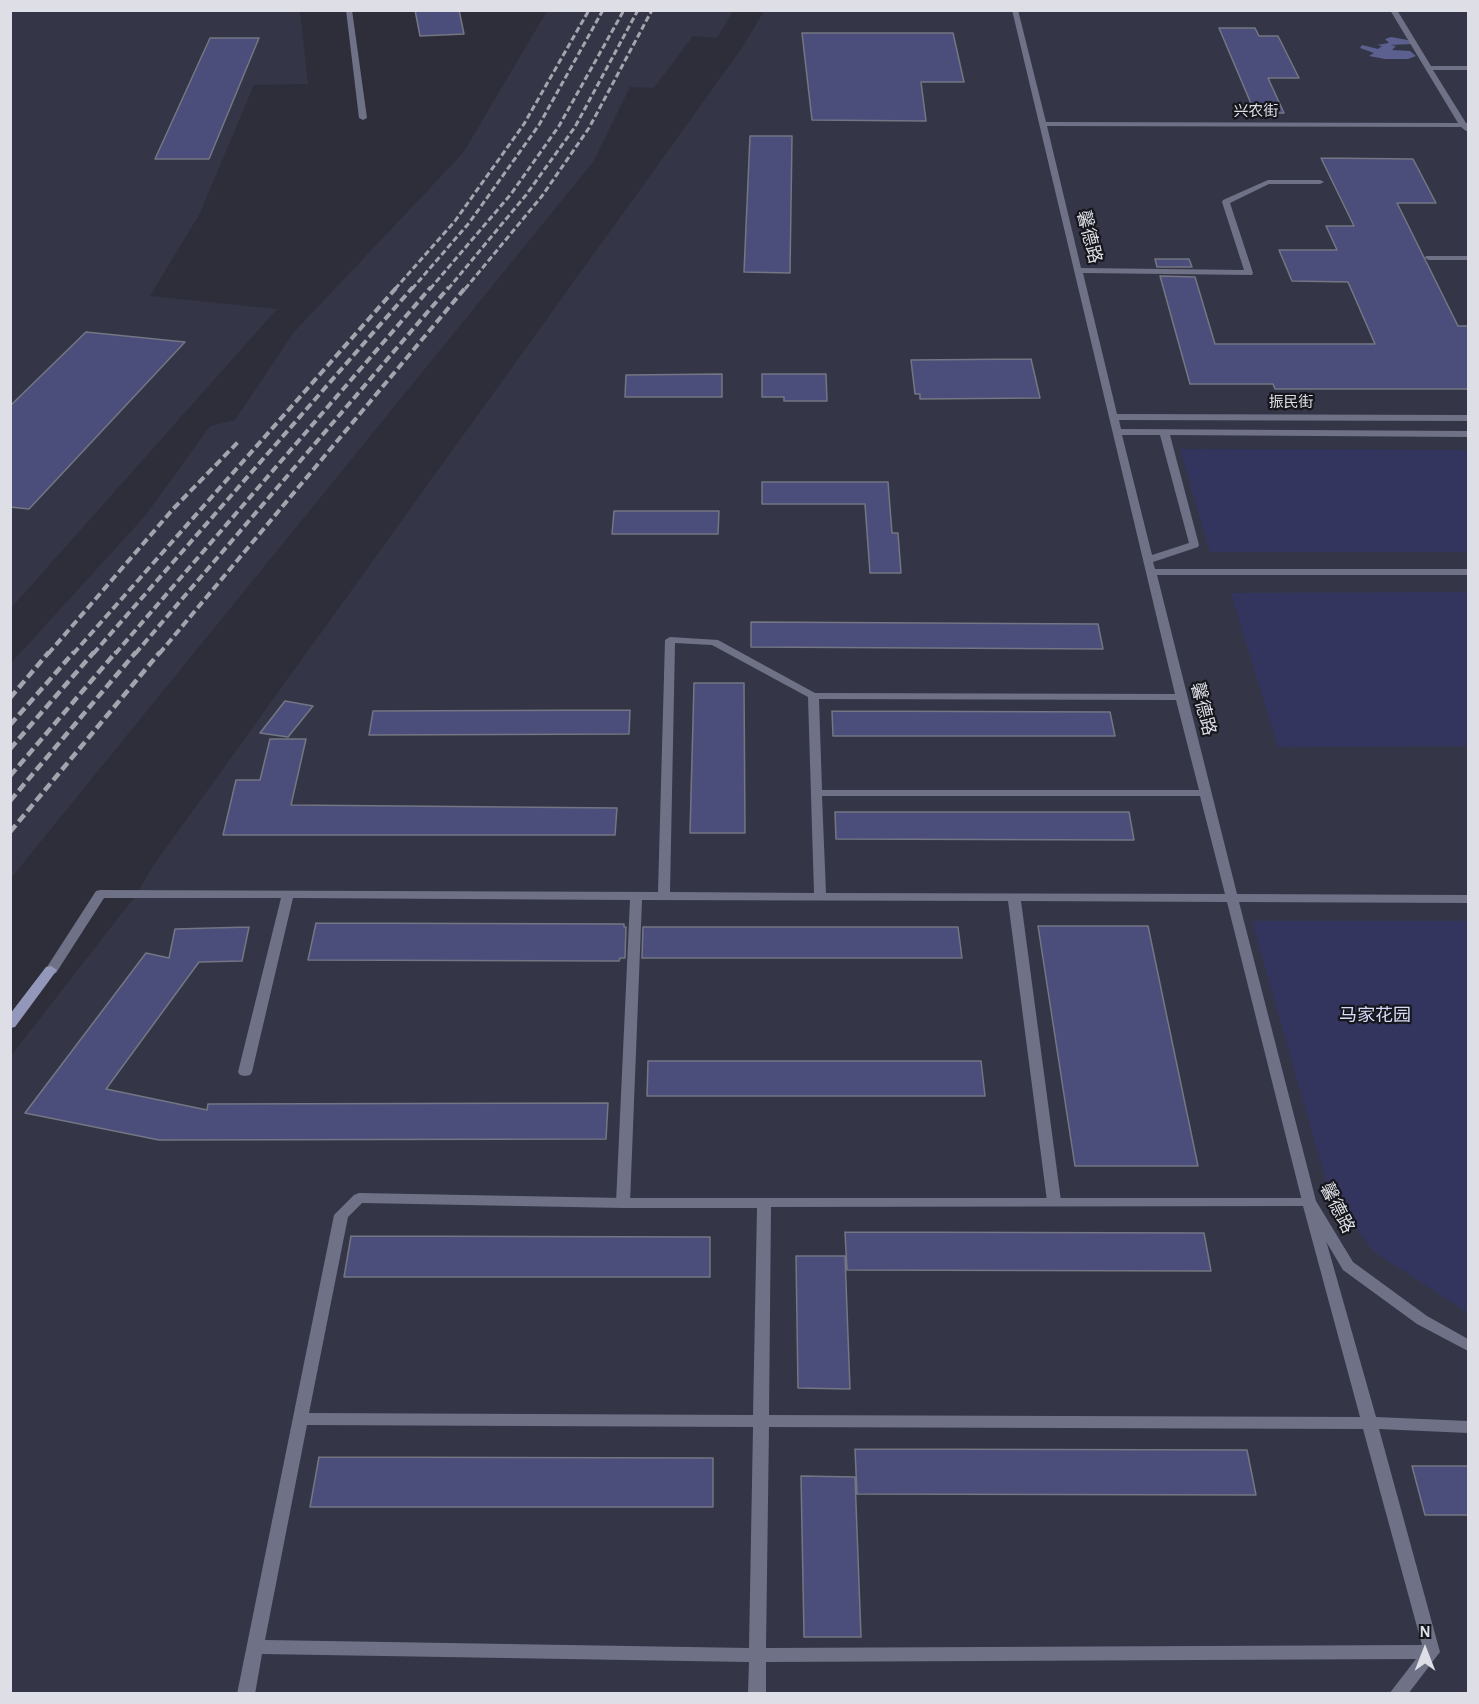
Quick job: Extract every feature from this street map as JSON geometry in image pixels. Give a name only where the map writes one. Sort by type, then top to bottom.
[{"type":"street","points":[[349,10],[363,118]]},
{"type":"street","name":"馨德路","points":[[1015,10],[1181,697],[1309,1201],[1348,1266],[1422,1320],[1468,1346]]},
{"type":"street","points":[[1393,10],[1467,128]]},
{"type":"street","points":[[1429,68],[1468,68]]},
{"type":"street","name":"兴农街","points":[[1043,124],[1467,128]]},
{"type":"street","points":[[1079,270],[1249,273],[1227,202],[1268,182],[1320,182]]},
{"type":"street","points":[[1429,258],[1468,258]]},
{"type":"street","name":"振民街","points":[[1114,417],[1468,418]]},
{"type":"street","points":[[1310,417],[1316,433]]},
{"type":"street","name":"振民街","points":[[1118,432],[1468,434]]},
{"type":"street","points":[[1149,566],[1194,545],[1164,432]]},
{"type":"street","points":[[1149,566],[1468,572]]},
{"type":"street","points":[[664,896],[670,640],[714,642],[813,696],[1181,697]]},
{"type":"street","points":[[813,696],[820,897]]},
{"type":"street","points":[[816,793],[1205,793]]},
{"type":"street","points":[[10,1024],[51,970],[100,894],[1468,899]]},
{"type":"street","points":[[245,1072],[288,895]]},
{"type":"street","points":[[622,1203],[636,896]]},
{"type":"street","points":[[1014,898],[1054,1202]]},
{"type":"street","points":[[246,1694],[341,1215],[359,1198],[622,1203],[1309,1201],[1432,1652]]},
{"type":"street","points":[[757,1694],[764,1202]]},
{"type":"street","points":[[301,1419],[1371,1423],[1468,1427]]},
{"type":"street","points":[[255,1647],[757,1655],[1432,1652]]},
{"type":"street","points":[[1397,1694],[1432,1652]]},
{"type":"shaded area","points":[[11,11],[300,11],[308,84],[254,85],[200,213],[150,296],[277,309],[11,608]]},
{"type":"shaded area","points":[[547,11],[733,11],[717,38],[693,36],[654,88],[630,87],[593,162],[11,878],[11,663],[145,516],[210,426],[235,420],[294,332],[463,153]]},
{"type":"shaded area","points":[[764,11],[1468,11],[1468,1693],[11,1693],[10,1057],[136,895],[153,866],[742,48]]},
{"type":"shaded area","points":[[1391,37],[1408,40],[1412,44],[1390,45],[1396,46],[1392,50],[1410,51],[1416,56],[1408,59],[1385,59],[1369,56],[1374,53],[1360,48],[1362,45],[1378,49],[1382,46],[1377,45],[1389,43],[1385,39]]},
{"type":"green space","points":[[1180,449],[1468,450],[1468,552],[1210,552]]},
{"type":"green space","points":[[1468,592],[1468,746],[1278,747],[1231,593]]},
{"type":"green space","name":"马家花园","points":[[1252,921],[1468,921],[1468,1313],[1373,1251],[1328,1188]]},
{"type":"building","points":[[415,10],[459,10],[464,34],[420,36]]},
{"type":"building","points":[[1219,28],[1255,28],[1259,36],[1278,36],[1299,78],[1268,78],[1284,113],[1255,113]]},
{"type":"building","points":[[802,33],[953,33],[964,82],[921,82],[926,121],[812,120]]},
{"type":"building","points":[[210,38],[259,38],[209,159],[155,159]]},
{"type":"building","points":[[750,136],[792,136],[790,273],[744,272]]},
{"type":"building","points":[[1321,158],[1413,159],[1436,203],[1397,203],[1458,326],[1468,326],[1468,389],[1275,389],[1273,384],[1190,384],[1160,276],[1195,277],[1215,344],[1375,344],[1348,282],[1292,281],[1279,250],[1337,250],[1326,226],[1354,226]]},
{"type":"building","points":[[1155,259],[1189,259],[1192,267],[1157,267]]},
{"type":"building","points":[[86,332],[185,342],[29,509],[10,507],[10,406]]},
{"type":"building","points":[[1031,359],[1040,398],[920,399],[920,394],[915,394],[911,360]]},
{"type":"building","points":[[722,374],[722,397],[625,397],[626,375]]},
{"type":"building","points":[[762,374],[826,374],[827,401],[784,401],[784,397],[762,397]]},
{"type":"building","points":[[762,482],[888,482],[892,533],[898,533],[901,573],[870,573],[865,504],[762,504]]},
{"type":"building","points":[[614,511],[719,511],[718,534],[612,534]]},
{"type":"building","points":[[751,622],[1098,624],[1103,649],[751,647]]},
{"type":"building","points":[[694,683],[744,683],[745,833],[690,833]]},
{"type":"building","points":[[285,701],[313,706],[288,737],[260,733]]},
{"type":"building","points":[[630,710],[629,734],[369,735],[373,711]]},
{"type":"building","points":[[832,711],[1110,712],[1115,736],[833,736]]},
{"type":"building","points":[[270,739],[306,739],[291,805],[617,808],[615,835],[223,835],[236,780],[260,780]]},
{"type":"building","points":[[835,812],[1129,812],[1134,840],[836,839]]},
{"type":"building","points":[[316,923],[624,924],[626,927],[625,958],[620,958],[619,961],[308,960]]},
{"type":"building","points":[[1038,926],[1148,926],[1198,1166],[1075,1166]]},
{"type":"building","points":[[249,927],[242,961],[199,962],[106,1089],[207,1110],[208,1104],[608,1103],[606,1139],[159,1140],[25,1113],[146,953],[169,958],[175,929]]},
{"type":"building","points":[[643,927],[958,927],[962,958],[642,958]]},
{"type":"building","points":[[648,1061],[981,1061],[985,1096],[647,1096]]},
{"type":"building","points":[[845,1232],[1204,1233],[1211,1271],[847,1270]]},
{"type":"building","points":[[351,1236],[710,1237],[710,1277],[344,1277]]},
{"type":"building","points":[[796,1256],[845,1256],[850,1389],[798,1388]]},
{"type":"building","points":[[855,1449],[1247,1450],[1256,1495],[857,1494]]},
{"type":"building","points":[[319,1457],[713,1458],[713,1507],[310,1507]]},
{"type":"building","points":[[1412,1466],[1468,1466],[1468,1515],[1425,1515]]},
{"type":"building","points":[[801,1476],[855,1477],[861,1637],[804,1637]]},
{"type":"railway","points":[[395,289],[455,221],[524,124],[589,10]]},
{"type":"railway","points":[[412,289],[469,223],[539,125],[603,10]]},
{"type":"railway","points":[[430,289],[511,194],[559,126],[624,10]]},
{"type":"railway","points":[[448,289],[526,195],[575,127],[638,10]]},
{"type":"railway","points":[[465,289],[542,196],[589,128],[652,10]]},
{"type":"railway","points":[[73,654],[397,287]]},
{"type":"railway","points":[[93,654],[413,287]]},
{"type":"railway","points":[[115,654],[431,287]]},
{"type":"railway","points":[[135,654],[449,287]]},
{"type":"railway","points":[[159,654],[466,287]]},
{"type":"railway","points":[[48,654],[174,508],[239,441]]},
{"type":"railway","points":[[10,698],[49,652]]},
{"type":"railway","points":[[10,725],[74,652]]},
{"type":"railway","points":[[10,749],[94,652]]},
{"type":"railway","points":[[10,776],[116,652]]},
{"type":"railway","points":[[10,801],[136,652]]},
{"type":"railway","points":[[10,832],[160,652]]}]
